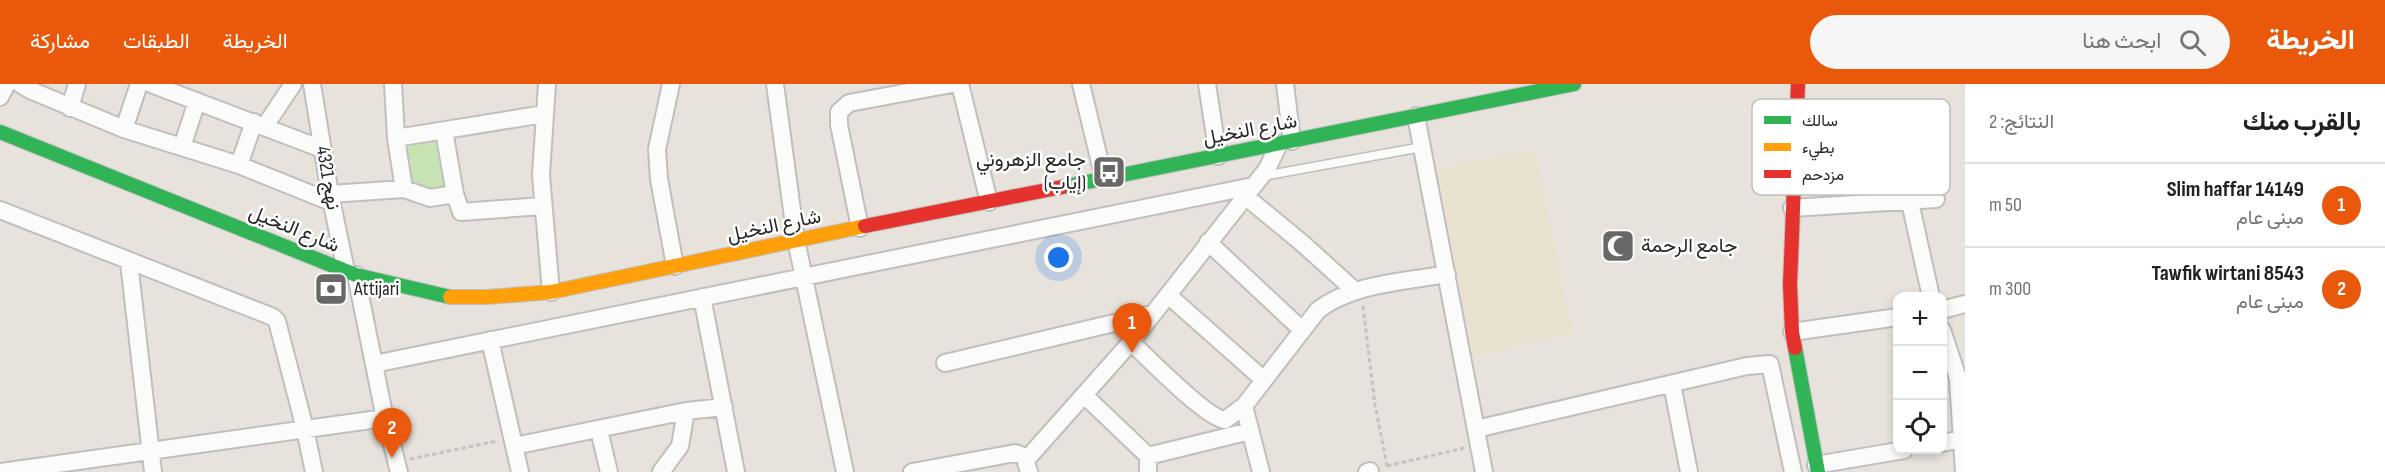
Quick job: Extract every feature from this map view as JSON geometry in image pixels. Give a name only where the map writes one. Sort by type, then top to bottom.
[{"type":"main road","name":"شارع النخيل","points":[[0,132],[351,273],[452,297],[487,297],[551,292],[796,240],[1416,116],[1498,91],[1574,84]]},
{"type":"main road","points":[[1797,99],[1798,84]]},
{"type":"main road","points":[[1793,195],[1790,285],[1792,332],[1817,468]]},
{"type":"street","points":[[0,97],[7,84]]},
{"type":"street","points":[[20,84],[70,108],[124,129],[239,165],[331,198],[404,189],[430,198],[455,194]]},
{"type":"street","points":[[70,108],[76,84]]},
{"type":"street","points":[[124,129],[139,84]]},
{"type":"street","points":[[151,84],[188,93],[322,149]]},
{"type":"street","points":[[239,165],[260,124],[293,84]]},
{"type":"street","name":"نهج 4321","points":[[312,84],[331,198],[398,467]]},
{"type":"street","points":[[393,84],[396,138],[404,189]]},
{"type":"street","points":[[547,84],[541,175],[551,292]]},
{"type":"street","points":[[671,84],[657,149],[659,179],[675,266]]},
{"type":"street","points":[[775,84],[796,240],[845,472]]},
{"type":"street","points":[[860,228],[839,124],[839,112],[849,103],[952,84]]},
{"type":"street","points":[[960,84],[989,202]]},
{"type":"street","points":[[1081,84],[1104,179]]},
{"type":"street","points":[[1207,84],[1218,156]]},
{"type":"street","points":[[912,472],[1015,453],[1024,456],[1028,466],[1084,395],[1168,296],[1286,142],[1285,84]]},
{"type":"street","points":[[182,147],[188,93]]},
{"type":"street","points":[[396,138],[544,114]]},
{"type":"street","points":[[1416,116],[1484,472]]},
{"type":"street","points":[[444,131],[459,210],[464,212],[542,206]]},
{"type":"street","points":[[374,364],[1253,186]]},
{"type":"street","points":[[1253,186],[1302,243],[1358,290]]},
{"type":"street","points":[[1792,208],[1936,199]]},
{"type":"street","points":[[1910,202],[1930,292]]},
{"type":"street","points":[[0,210],[273,317],[305,429],[314,472]]},
{"type":"street","points":[[1208,242],[1302,330]]},
{"type":"street","points":[[129,262],[153,472]]},
{"type":"street","points":[[1131,342],[1189,395],[1218,418],[1226,420],[1244,406],[1318,310],[1331,300],[1358,290],[1446,274]]},
{"type":"street","points":[[1168,296],[1264,380]]},
{"type":"street","points":[[702,297],[736,472]]},
{"type":"street","points":[[1947,309],[1965,304]]},
{"type":"street","points":[[945,363],[1152,314]]},
{"type":"street","points":[[1792,332],[1893,318]]},
{"type":"street","points":[[490,340],[519,472]]},
{"type":"street","points":[[1947,345],[1958,378],[1964,472]]},
{"type":"street","points":[[1477,437],[1672,384],[1747,366],[1796,360]]},
{"type":"street","points":[[1770,364],[1793,472]]},
{"type":"street","points":[[1672,384],[1689,472]]},
{"type":"street","points":[[1084,395],[1148,464],[1250,430]]},
{"type":"street","points":[[1244,406],[1261,472]]},
{"type":"street","points":[[513,441],[599,430],[686,411],[724,407]]},
{"type":"street","points":[[661,472],[680,446],[686,411]]},
{"type":"street","points":[[0,472],[385,418]]},
{"type":"street","points":[[599,430],[609,472]]},
{"type":"street","points":[[1947,442],[1962,440]]},
{"type":"street","points":[[1817,468],[1893,452]]},
{"type":"lane","points":[[1253,186],[1422,147]]},
{"type":"path","points":[[1358,290],[1376,405],[1375,470],[1477,437]]},
{"type":"path","points":[[398,467],[513,441]]},
{"type":"shaded area","points":[[1534,149],[1573,334],[1473,356],[1437,169]]},
{"type":"green space","points":[[440,135],[451,191],[430,193],[408,185],[402,141]]},
{"type":"traffic: fast","points":[[1062,187],[1574,84]]},
{"type":"traffic: fast","points":[[0,132],[356,275],[450,297]]},
{"type":"traffic: fast","points":[[1795,348],[1818,472]]},
{"type":"traffic: slow","points":[[450,297],[487,297],[551,292],[865,226]]},
{"type":"traffic: jam","points":[[1797,99],[1798,84]]},
{"type":"traffic: jam","points":[[865,226],[1062,187]]},
{"type":"traffic: jam","points":[[1794,195],[1790,285],[1795,348]]},
{"type":"place","name":"جامع الزهروني (إياب)","points":[[1109,172]]},
{"type":"place","name":"جامع الرحمة","points":[[1618,246]]},
{"type":"place","name":"Attijari","points":[[331,289]]},
{"type":"place","name":"Slim haffar 14149","points":[[1132,353]]},
{"type":"place","name":"Tawfik wirtani 8543","points":[[392,458]]}]
